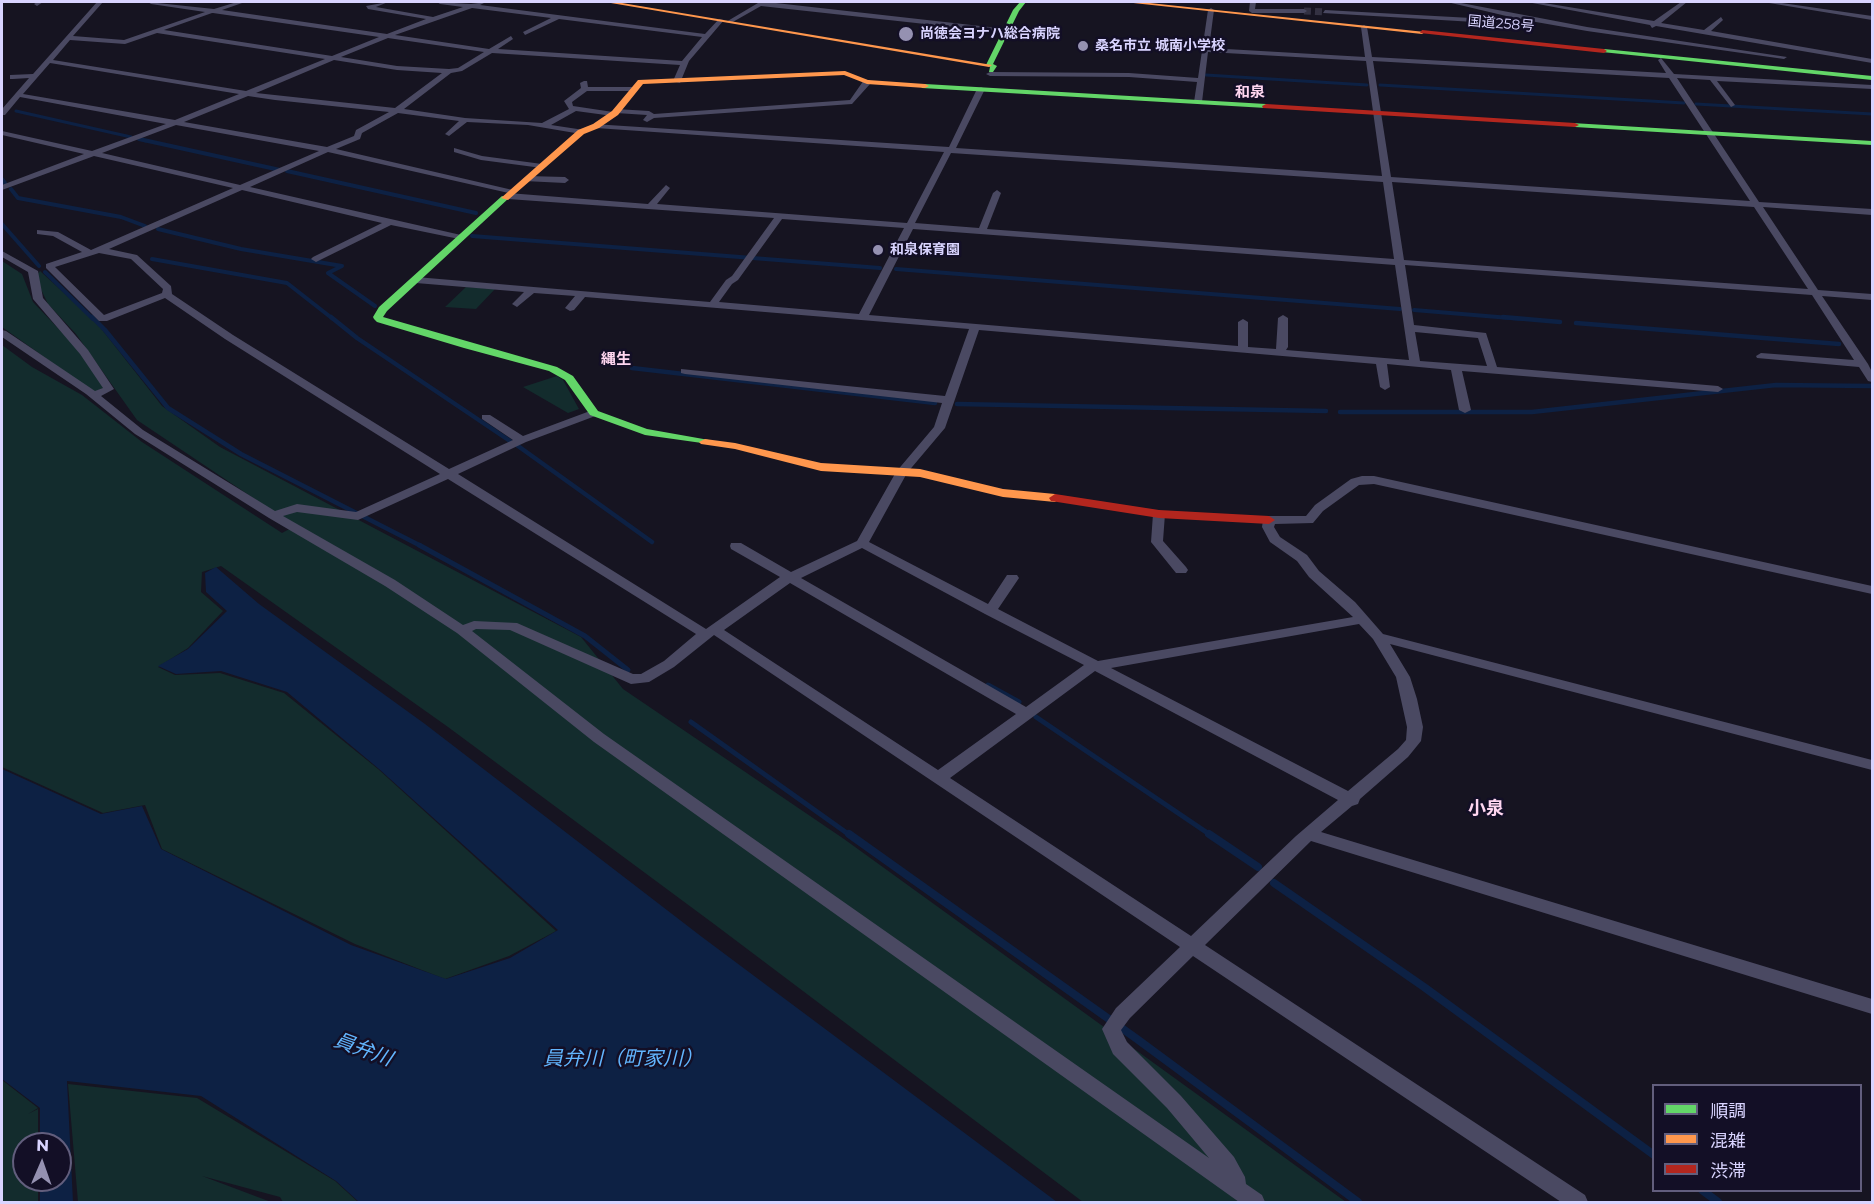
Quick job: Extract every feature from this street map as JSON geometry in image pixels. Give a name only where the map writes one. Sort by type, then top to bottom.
[{"type":"main road","points":[[608,2],[989,69]]},
{"type":"main road","points":[[981,89],[1016,10],[1023,2]]},
{"type":"main road","name":"国道258号","points":[[1126,2],[1211,10],[1362,18],[1466,37],[1872,79]]},
{"type":"main road","name":"国道258号","points":[[1163,2],[1253,6],[1872,79]]},
{"type":"main road","points":[[1466,37],[1654,50]]},
{"type":"main road","points":[[1503,37],[1654,50],[1872,79]]},
{"type":"main road","points":[[1269,520],[1159,514],[1071,500],[1003,493],[934,476],[821,467],[735,446],[666,437],[645,432],[594,413],[569,378],[553,369],[381,320],[378,316],[382,309],[581,132],[596,126],[614,112],[641,82],[733,76],[845,73],[867,82],[1872,143]]},
{"type":"street","points":[[2,113],[100,2]]},
{"type":"street","points":[[151,2],[491,51],[684,63]]},
{"type":"street","points":[[68,38],[125,42],[242,2]]},
{"type":"street","points":[[385,2],[368,7],[434,19]]},
{"type":"street","points":[[440,2],[707,36]]},
{"type":"street","points":[[2,188],[175,123],[389,36],[483,2]]},
{"type":"street","points":[[814,10],[828,2]]},
{"type":"street","points":[[1450,2],[1549,23],[1637,37],[1654,50],[1872,379]]},
{"type":"street","points":[[1530,2],[1872,61]]},
{"type":"street","points":[[1555,6],[1562,2]]},
{"type":"street","points":[[1637,37],[1684,2]]},
{"type":"street","points":[[1766,2],[1872,18]]},
{"type":"street","points":[[677,81],[684,63],[707,36],[725,21],[762,3],[1007,31]]},
{"type":"street","points":[[1578,10],[1586,5]]},
{"type":"street","points":[[1253,6],[1304,12]]},
{"type":"street","points":[[1603,14],[1611,8]]},
{"type":"street","points":[[1198,102],[1211,10]]},
{"type":"street","points":[[1325,12],[1362,18],[1549,23]]},
{"type":"street","points":[[525,33],[558,17]]},
{"type":"street","points":[[1362,18],[1415,364]]},
{"type":"street","points":[[1706,32],[1721,19]]},
{"type":"street","points":[[156,31],[397,68],[449,71],[460,70],[511,38]]},
{"type":"street","points":[[1784,66],[1793,47]]},
{"type":"street","points":[[1205,50],[1712,78],[1872,79]]},
{"type":"street","points":[[48,61],[246,94],[465,120],[544,125],[581,132]]},
{"type":"street","points":[[989,69],[1202,80]]},
{"type":"street","points":[[2,254],[33,271],[94,251],[357,137],[359,132],[396,111],[449,71]]},
{"type":"street","points":[[13,77],[34,76]]},
{"type":"street","points":[[1712,78],[1731,105]]},
{"type":"street","points":[[633,130],[652,116],[852,102],[867,82]]},
{"type":"street","points":[[634,89],[584,86],[568,101],[570,107],[575,109],[649,113],[652,116]]},
{"type":"street","points":[[863,317],[981,89]]},
{"type":"street","points":[[2,96],[19,95],[328,150],[511,193],[780,216],[1872,297]]},
{"type":"street","points":[[544,125],[575,109]]},
{"type":"street","points":[[449,134],[465,120]]},
{"type":"street","points":[[596,126],[1872,212]]},
{"type":"street","points":[[2,133],[461,238]]},
{"type":"street","points":[[458,150],[481,158],[542,166]]},
{"type":"street","points":[[527,179],[565,180]]},
{"type":"street","points":[[651,206],[666,188]]},
{"type":"street","points":[[982,231],[997,193]]},
{"type":"street","points":[[713,304],[780,216]]},
{"type":"street","points":[[316,259],[390,222]]},
{"type":"street","points":[[39,232],[55,234],[94,251],[134,257],[168,288],[166,295]]},
{"type":"street","points":[[49,266],[103,320],[166,295],[313,391],[710,632],[939,778],[1578,1203]]},
{"type":"street","points":[[33,271],[38,299],[84,352],[109,389],[93,395]]},
{"type":"street","points":[[416,280],[1718,389]]},
{"type":"street","points":[[517,304],[531,290]]},
{"type":"street","points":[[570,308],[583,294]]},
{"type":"street","points":[[1279,352],[1283,347],[1283,318]]},
{"type":"street","points":[[1243,322],[1243,349]]},
{"type":"street","points":[[462,630],[474,626],[512,626],[631,680],[644,679],[669,664],[710,632],[789,577],[801,574],[862,543],[902,472],[939,428],[975,327]]},
{"type":"street","points":[[1409,328],[1482,335],[1491,369]]},
{"type":"street","points":[[2,333],[93,395],[139,432],[273,515],[390,583],[462,630],[599,738],[1256,1203]]},
{"type":"street","points":[[1761,356],[1863,364]]},
{"type":"street","points":[[1382,361],[1385,387]]},
{"type":"street","points":[[1456,368],[1465,410]]},
{"type":"street","points":[[685,371],[948,400]]},
{"type":"street","points":[[273,515],[297,508],[362,514],[522,440],[594,413]]},
{"type":"street","points":[[486,417],[522,440]]},
{"type":"street","points":[[1236,1189],[1235,1177],[1227,1164],[1174,1102],[1120,1048],[1114,1039],[1114,1025],[1310,835],[1403,753],[1413,741],[1415,727],[1403,677],[1378,638],[1350,605],[1314,574],[1302,558],[1275,539],[1268,527],[1269,520],[1309,520],[1319,508],[1355,483],[1362,480],[1374,480],[1872,590]]},
{"type":"street","points":[[1159,514],[1157,542],[1181,570]]},
{"type":"street","points":[[862,543],[1352,800]]},
{"type":"street","points":[[736,546],[741,546],[789,577],[1027,714]]},
{"type":"street","points":[[990,611],[1012,578]]},
{"type":"street","points":[[939,778],[1086,669],[1363,619]]},
{"type":"street","points":[[1378,638],[1872,765]]},
{"type":"street","points":[[1310,835],[1872,1007]]},
{"type":"green space","points":[[2,261],[22,274],[33,302],[73,344],[105,388],[95,393],[2,327]]},
{"type":"green space","points":[[40,271],[96,322],[162,406],[220,447],[581,637],[623,689],[844,839],[1346,1202],[1083,1202],[448,727],[221,566],[202,572],[201,592],[223,611],[188,648],[158,667],[175,675],[220,673],[284,693],[378,769],[556,931],[509,956],[445,979],[355,944],[162,849],[145,805],[103,813],[2,767],[2,345],[32,367],[82,395],[142,442],[282,533],[295,526],[137,420],[76,334],[48,304],[35,277]]},
{"type":"green space","points":[[466,287],[495,289],[476,309],[445,307]]},
{"type":"green space","points":[[557,376],[563,380],[579,409],[568,413],[523,387]]},
{"type":"green space","points":[[2,1080],[38,1108],[28,1114],[38,1109],[38,1132],[12,1132],[12,1192],[38,1192],[38,1202],[2,1202]]},
{"type":"green space","points":[[68,1084],[197,1098],[335,1181],[358,1202],[283,1202],[280,1197],[202,1176],[271,1202],[78,1202]]},
{"type":"water","name":"員弁川（町家川）","points":[[216,567],[259,604],[425,724],[702,937],[1057,1202],[359,1202],[336,1181],[201,1096],[67,1081],[70,1132],[40,1132],[40,1108],[2,1079],[2,769],[101,814],[142,806],[161,849],[351,945],[446,979],[510,958],[558,930],[379,769],[287,692],[221,671],[176,674],[158,666],[188,649],[227,611],[206,592],[205,573]]},
{"type":"water","name":"員弁川（町家川）","points":[[72,1182],[73,1202],[40,1202],[40,1192],[72,1192]]},
{"type":"waterway","points":[[1206,75],[1367,85]]},
{"type":"waterway","points":[[1380,85],[1684,103]]},
{"type":"waterway","points":[[1696,104],[1872,114]]},
{"type":"waterway","points":[[16,111],[131,137]]},
{"type":"waterway","points":[[146,141],[139,139],[280,170]]},
{"type":"waterway","points":[[287,171],[476,213]]},
{"type":"waterway","points":[[2,179],[5,183]]},
{"type":"waterway","points":[[11,189],[18,198],[121,217],[145,226]]},
{"type":"waterway","points":[[2,224],[39,266]]},
{"type":"waterway","points":[[158,229],[241,249],[342,266],[328,273],[375,306]]},
{"type":"waterway","points":[[472,236],[880,268]]},
{"type":"waterway","points":[[152,259],[287,283],[333,319]]},
{"type":"waterway","points":[[896,269],[1400,309]]},
{"type":"waterway","points":[[45,272],[93,319]]},
{"type":"waterway","points":[[1414,310],[1522,319]]},
{"type":"waterway","points":[[92,317],[168,408],[241,454],[421,546]]},
{"type":"waterway","points":[[331,317],[357,338],[510,441]]},
{"type":"waterway","points":[[1503,317],[1560,322]]},
{"type":"waterway","points":[[1576,323],[1839,344]]},
{"type":"waterway","points":[[632,368],[935,403]]},
{"type":"waterway","points":[[1340,412],[1532,412],[1776,385],[1872,386]]},
{"type":"waterway","points":[[957,404],[1326,411]]},
{"type":"waterway","points":[[518,446],[652,542]]},
{"type":"waterway","points":[[419,545],[585,636],[628,670]]},
{"type":"waterway","points":[[988,685],[1019,702]]},
{"type":"waterway","points":[[1036,717],[1212,836]]},
{"type":"waterway","points":[[691,722],[851,836]]},
{"type":"waterway","points":[[849,834],[1137,1039],[1358,1202]]},
{"type":"waterway","points":[[1209,834],[1258,867]]},
{"type":"waterway","points":[[1274,883],[1424,987],[1652,1154]]},
{"type":"waterway","points":[[1705,1192],[1718,1202]]},
{"type":"tunnel","points":[[1304,11],[1325,12]]},
{"type":"traffic: fast","points":[[991,71],[994,66],[989,65],[1016,10],[1023,2]]},
{"type":"traffic: fast","points":[[1604,51],[1872,78]]},
{"type":"traffic: fast","points":[[925,86],[1266,106]]},
{"type":"traffic: fast","points":[[1575,125],[1872,143]]},
{"type":"traffic: fast","points":[[505,198],[383,309],[378,317],[381,320],[468,346],[553,369],[569,378],[594,413],[645,432],[705,442]]},
{"type":"traffic: slow","points":[[608,2],[989,65]]},
{"type":"traffic: slow","points":[[1127,2],[1422,32]]},
{"type":"traffic: slow","points":[[505,198],[581,132],[596,126],[615,113],[641,82],[845,73],[867,82],[925,86]]},
{"type":"traffic: slow","points":[[705,442],[735,446],[821,467],[920,473],[1003,493],[1055,498]]},
{"type":"traffic: jam","points":[[1422,32],[1604,51]]},
{"type":"traffic: jam","points":[[1266,106],[1575,125]]},
{"type":"traffic: jam","points":[[1055,498],[1159,514],[1269,520]]},
{"type":"place","name":"尚徳会ヨナハ総合病院","points":[[906,34]]},
{"type":"place","name":"桑名市立 城南小学校","points":[[1083,46]]},
{"type":"place","name":"和泉保育園","points":[[878,250]]},
{"type":"district","name":"和泉","points":[[1250,93]]},
{"type":"district","name":"縄生","points":[[616,360]]},
{"type":"district","name":"小泉","points":[[1486,809]]},
{"type":"water label","name":"員弁川","points":[[363,1050]]}]
